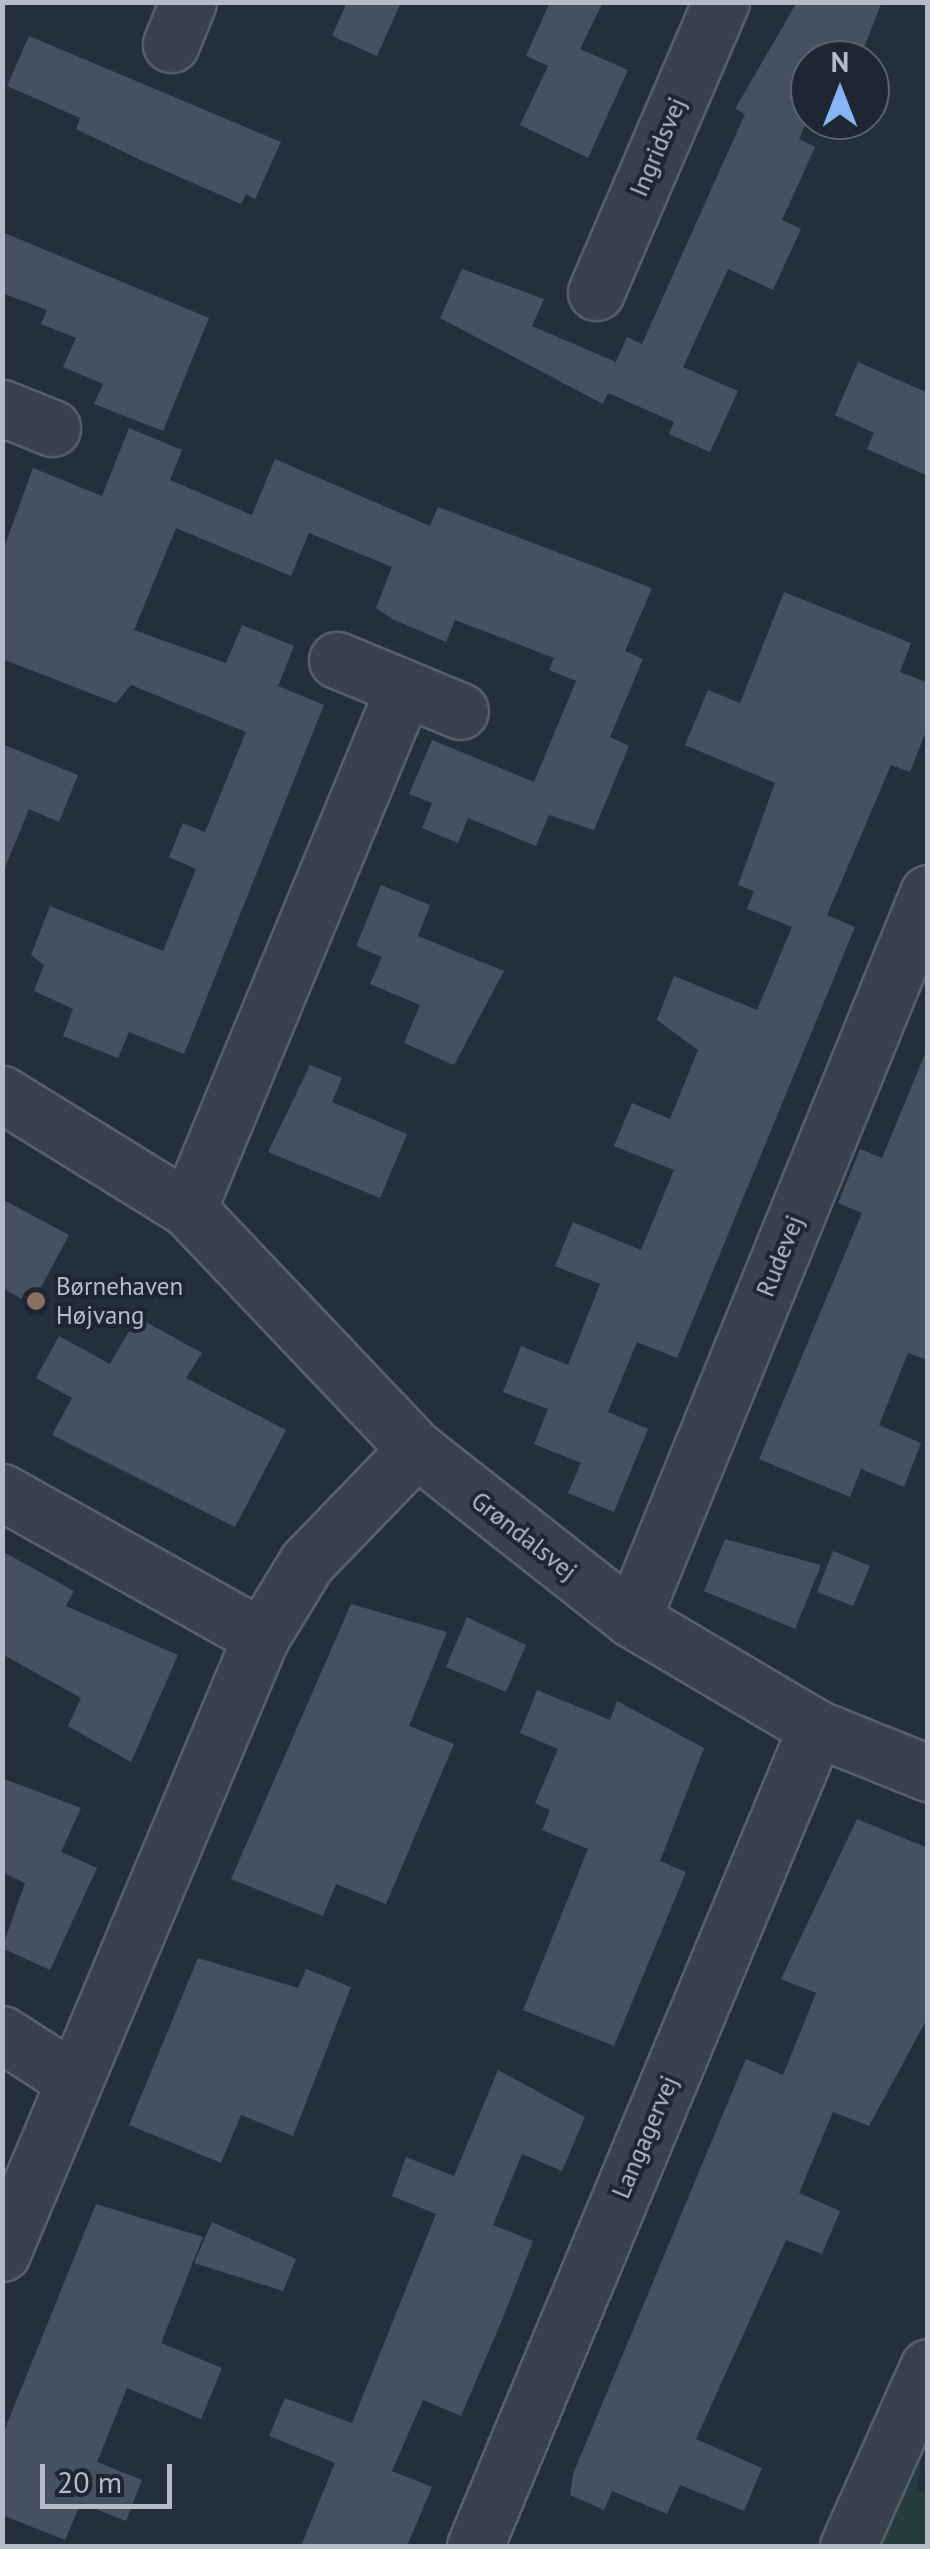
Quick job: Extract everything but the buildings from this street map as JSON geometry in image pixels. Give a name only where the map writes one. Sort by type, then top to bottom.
[{"type":"street","name":"Ingridsvej","points":[[596,292],[721,2]]},
{"type":"street","points":[[2,408],[52,428]]},
{"type":"street","points":[[337,660],[460,711]]},
{"type":"street","points":[[188,1208],[404,688]]},
{"type":"street","name":"Rudevej","points":[[632,1619],[928,893]]},
{"type":"street","name":"Grøndalsvej","points":[[2,1094],[188,1208],[416,1449],[632,1619],[816,1728],[928,1773]]},
{"type":"street","points":[[2,2253],[261,1637],[306,1562],[416,1449]]},
{"type":"street","points":[[2,1492],[261,1637]]},
{"type":"street","name":"Langagervej","points":[[475,2546],[816,1728]]},
{"type":"street","points":[[2,2034],[72,2080]]},
{"type":"street","points":[[848,2546],[928,2367]]},
{"type":"green space","points":[[927,2422],[917,2490],[927,2494],[927,2546],[873,2546]]},
{"type":"place","name":"Børnehaven Højvang","points":[[36,1301]]}]
